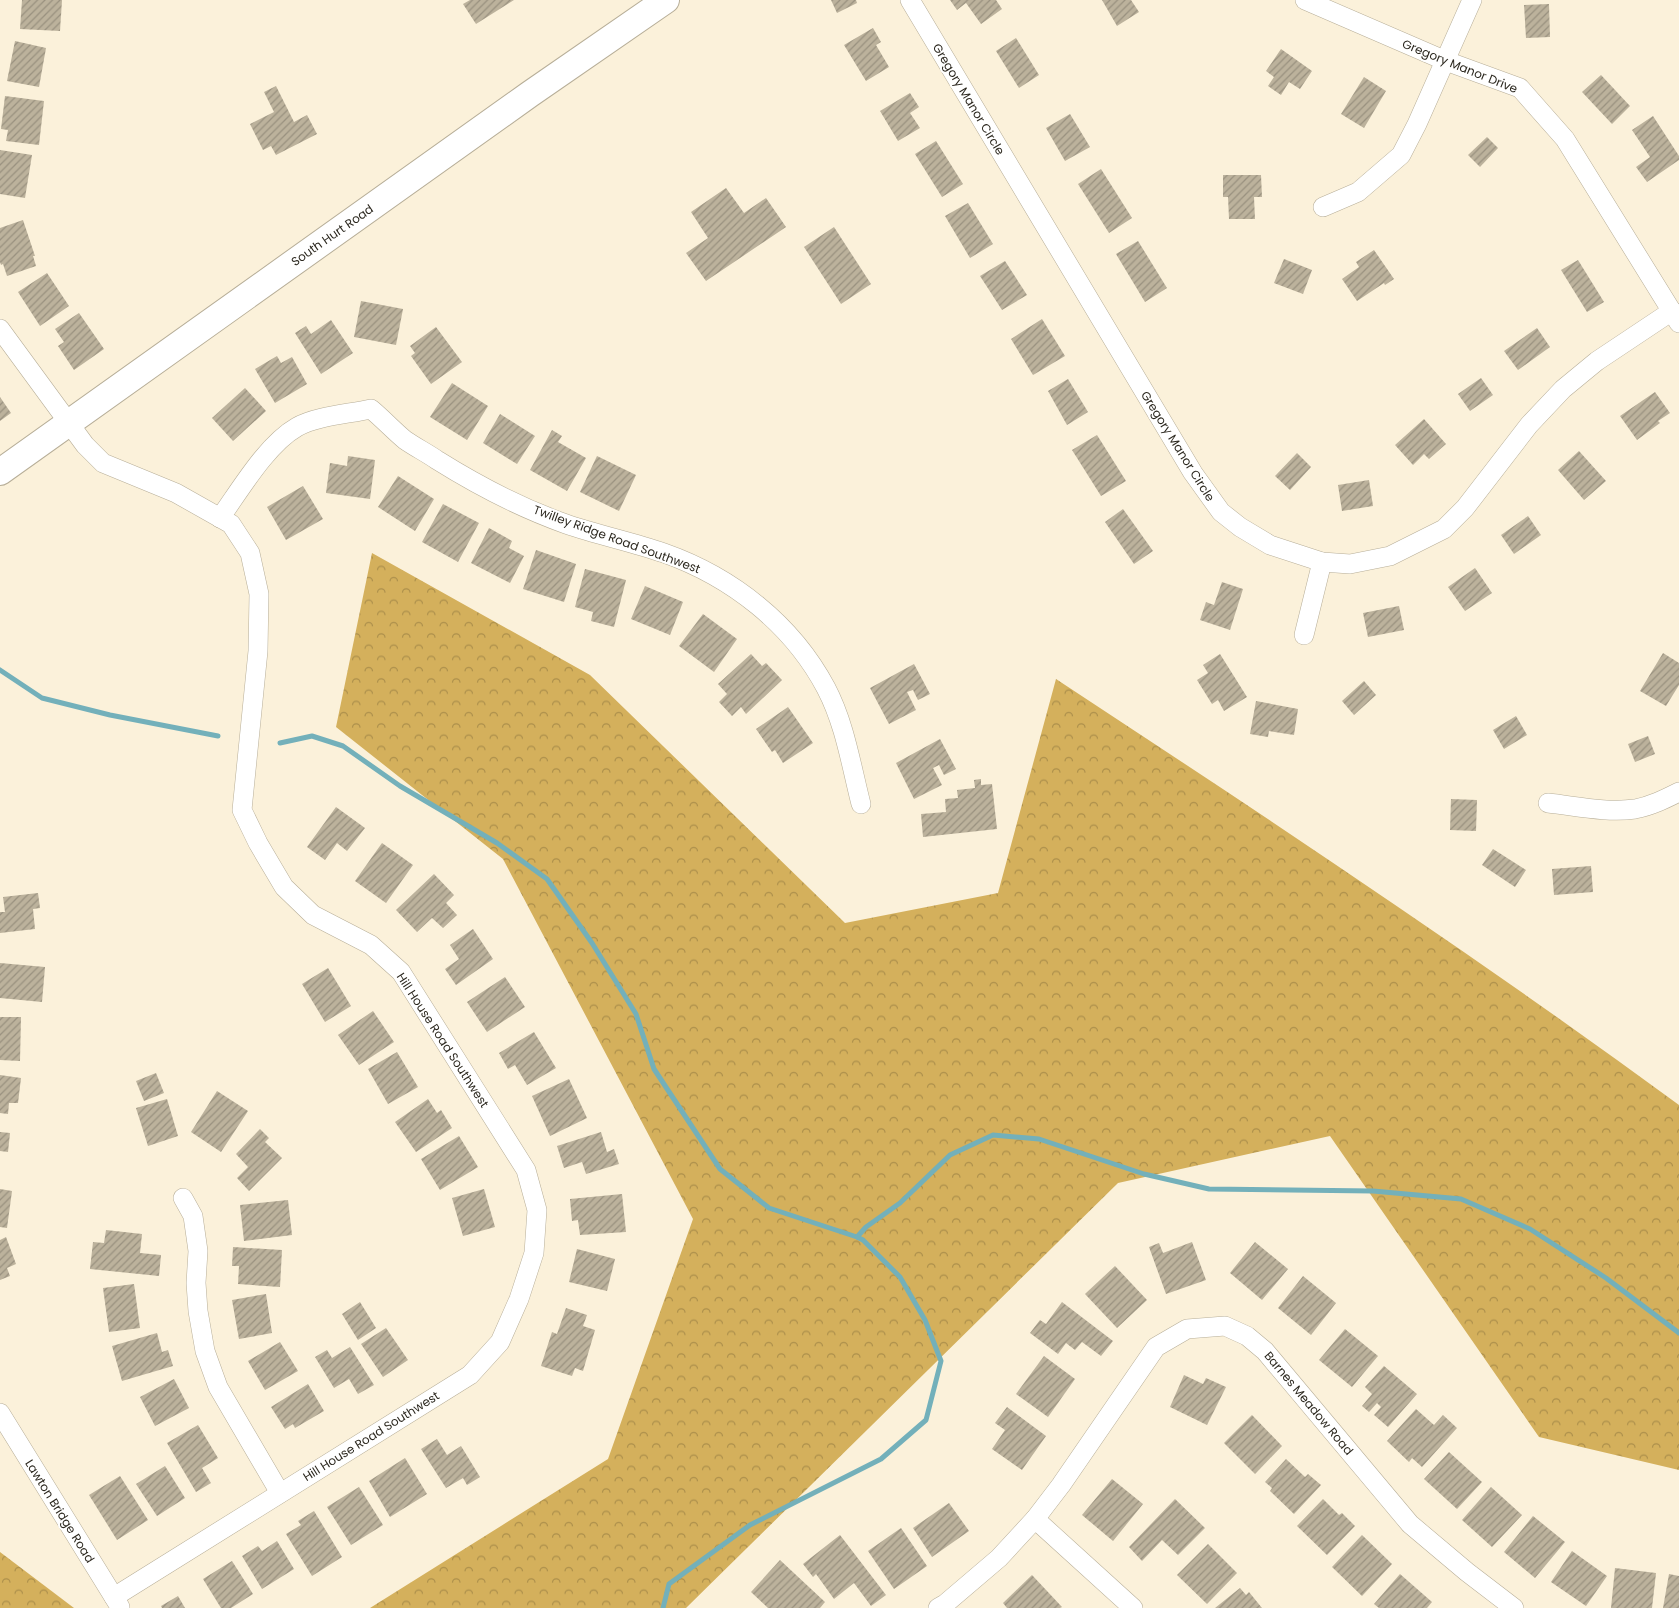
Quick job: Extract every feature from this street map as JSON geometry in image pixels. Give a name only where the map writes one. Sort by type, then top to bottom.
[{"type":"street","name":"South Hurt Road","points":[[0,472],[538,88],[666,0]]},
{"type":"street","name":"Gregory Manor Circle","points":[[910,0],[1193,473],[1221,512],[1240,527],[1270,545],[1322,562],[1350,564],[1390,556],[1444,529],[1465,508],[1529,425],[1563,389],[1597,361],[1675,317]]},
{"type":"street","name":"Gregory Manor Drive","points":[[1305,0],[1446,61],[1520,88],[1564,139],[1675,317]]},
{"type":"street","points":[[1323,207],[1358,192],[1400,155],[1418,124],[1472,0]]},
{"type":"street","name":"Hill House Road Southwest","points":[[0,329],[85,445],[103,462],[176,492],[231,524],[250,553],[259,594],[258,651],[242,810],[258,843],[284,887],[313,915],[371,944],[401,972],[526,1170],[536,1210],[534,1252],[519,1299],[500,1342],[470,1374],[280,1493],[117,1603]]},
{"type":"street","name":"Twilley Ridge Road Southwest","points":[[220,518],[265,457],[297,427],[314,421],[371,410],[406,440],[466,478],[565,523],[664,553],[699,567],[742,593],[763,609],[803,653],[826,688],[842,726],[861,804]]},
{"type":"street","points":[[1304,635],[1322,562]]},
{"type":"street","points":[[1548,803],[1609,810],[1635,809],[1658,802],[1679,792]]},
{"type":"street","points":[[183,1198],[192,1216],[198,1251],[196,1283],[198,1312],[205,1351],[218,1387],[280,1493]]},
{"type":"street","name":"Barnes Meadow Road","points":[[938,1608],[999,1558],[1034,1520],[1061,1486],[1156,1347],[1187,1329],[1225,1326],[1247,1336],[1265,1351],[1410,1524],[1467,1572],[1514,1608]]},
{"type":"street","name":"Lawton Bridge Road","points":[[0,1413],[117,1603]]},
{"type":"street","points":[[1034,1520],[1133,1608]]},
{"type":"green space","points":[[372,553],[590,675],[845,923],[998,893],[1056,679],[1292,835],[1526,995],[1679,1105],[1679,1470],[1539,1437],[1330,1136],[1118,1183],[686,1608],[370,1608],[608,1459],[693,1219],[503,859],[336,727]]},
{"type":"green space","points":[[0,1552],[74,1608],[0,1608]]},
{"type":"building","points":[[22,0],[62,0],[60,31],[20,29]]},
{"type":"building","points":[[470,0],[514,0],[476,24],[463,4]]},
{"type":"building","points":[[831,0],[856,0],[857,3],[837,13]]},
{"type":"building","points":[[950,0],[996,0],[1002,9],[981,24],[966,3],[957,10]]},
{"type":"building","points":[[1102,0],[1131,0],[1139,12],[1117,26]]},
{"type":"building","points":[[1549,4],[1550,37],[1526,38],[1524,5]]},
{"type":"building","points":[[873,28],[881,42],[876,45],[889,67],[866,81],[844,45]]},
{"type":"building","points":[[1016,38],[1039,75],[1019,88],[996,51]]},
{"type":"building","points":[[15,41],[46,48],[39,87],[7,81]]},
{"type":"building","points":[[1281,49],[1312,71],[1300,89],[1289,82],[1281,95],[1268,86],[1274,77],[1266,71]]},
{"type":"building","points":[[1601,75],[1630,106],[1612,124],[1582,92]]},
{"type":"building","points":[[1364,77],[1386,91],[1364,128],[1341,114]]},
{"type":"building","points":[[276,86],[294,122],[307,115],[317,134],[276,155],[271,146],[263,150],[250,124],[274,112],[264,92]]},
{"type":"building","points":[[910,93],[919,107],[910,113],[920,128],[898,141],[880,111]]},
{"type":"building","points":[[5,96],[44,101],[39,145],[6,141],[8,130],[1,129]]},
{"type":"building","points":[[1070,114],[1090,147],[1065,161],[1046,128]]},
{"type":"building","points":[[1653,116],[1679,156],[1679,160],[1647,182],[1636,167],[1650,157],[1632,130]]},
{"type":"building","points":[[1487,137],[1498,148],[1480,167],[1468,155]]},
{"type":"building","points":[[936,141],[963,184],[942,197],[915,154]]},
{"type":"building","points":[[0,150],[32,155],[25,198],[0,194]]},
{"type":"building","points":[[1101,169],[1132,218],[1109,233],[1078,184]]},
{"type":"building","points":[[1223,175],[1261,175],[1262,197],[1254,197],[1255,219],[1229,219],[1228,197],[1223,197]]},
{"type":"building","points":[[726,188],[744,213],[766,198],[786,227],[706,281],[686,253],[708,238],[691,212]]},
{"type":"building","points":[[968,203],[993,244],[970,258],[945,216]]},
{"type":"building","points":[[23,220],[35,256],[33,256],[36,266],[7,276],[3,264],[1,265],[0,262],[0,228]]},
{"type":"building","points":[[834,227],[871,284],[841,304],[804,247]]},
{"type":"building","points":[[1138,241],[1167,288],[1145,302],[1116,254]]},
{"type":"building","points":[[1374,250],[1394,279],[1385,285],[1384,283],[1357,301],[1342,279],[1359,267],[1356,262]]},
{"type":"building","points":[[1284,259],[1312,270],[1303,294],[1274,283]]},
{"type":"building","points":[[1578,260],[1604,302],[1587,312],[1561,270]]},
{"type":"building","points":[[1005,261],[1027,295],[1002,310],[980,276]]},
{"type":"building","points":[[47,273],[69,306],[40,326],[18,292]]},
{"type":"building","points":[[361,301],[403,309],[396,345],[354,337]]},
{"type":"building","points":[[79,313],[104,349],[74,370],[58,346],[64,342],[55,329]]},
{"type":"building","points":[[1042,319],[1065,356],[1033,375],[1011,339]]},
{"type":"building","points":[[331,320],[353,353],[321,374],[295,333],[306,326],[311,334]]},
{"type":"building","points":[[436,327],[462,362],[431,384],[411,356],[415,353],[410,346]]},
{"type":"building","points":[[1537,328],[1550,347],[1518,370],[1504,351]]},
{"type":"building","points":[[277,356],[281,363],[292,357],[307,384],[275,403],[255,369]]},
{"type":"building","points":[[1481,378],[1493,395],[1470,411],[1458,394]]},
{"type":"building","points":[[1068,379],[1088,412],[1067,425],[1048,391]]},
{"type":"building","points":[[452,383],[488,406],[467,440],[430,417]]},
{"type":"building","points":[[245,388],[266,411],[233,441],[212,418]]},
{"type":"building","points":[[1655,392],[1670,413],[1637,440],[1620,416]]},
{"type":"building","points":[[0,397],[11,413],[0,421]]},
{"type":"building","points":[[500,414],[535,436],[517,464],[483,443]]},
{"type":"building","points":[[1424,419],[1446,444],[1429,459],[1424,454],[1413,465],[1395,445]]},
{"type":"building","points":[[552,430],[562,436],[558,442],[586,458],[567,491],[530,470]]},
{"type":"building","points":[[1097,435],[1126,481],[1101,496],[1072,450]]},
{"type":"building","points":[[1579,451],[1606,481],[1584,500],[1558,470]]},
{"type":"building","points":[[1297,453],[1311,467],[1290,490],[1275,476]]},
{"type":"building","points":[[348,456],[375,460],[370,499],[326,493],[330,463],[347,466]]},
{"type":"building","points":[[597,456],[636,475],[619,511],[580,492]]},
{"type":"building","points":[[398,476],[434,499],[415,531],[378,507]]},
{"type":"building","points":[[1369,480],[1373,506],[1342,511],[1338,485]]},
{"type":"building","points":[[303,486],[323,519],[286,540],[267,507]]},
{"type":"building","points":[[443,504],[479,523],[458,562],[422,542]]},
{"type":"building","points":[[1123,509],[1153,551],[1134,564],[1105,522]]},
{"type":"building","points":[[1528,516],[1541,535],[1514,554],[1501,535]]},
{"type":"building","points":[[489,528],[512,541],[509,548],[524,556],[510,583],[471,563]]},
{"type":"building","points":[[536,550],[576,564],[564,602],[523,589]]},
{"type":"building","points":[[1475,568],[1492,593],[1465,611],[1448,587]]},
{"type":"building","points":[[585,569],[626,580],[614,627],[591,621],[593,612],[575,607]]},
{"type":"building","points":[[1222,582],[1243,589],[1230,630],[1200,620],[1206,602],[1214,605]]},
{"type":"building","points":[[645,586],[683,602],[670,635],[631,619]]},
{"type":"building","points":[[1399,606],[1404,630],[1368,637],[1363,613]]},
{"type":"building","points":[[703,614],[737,639],[714,672],[679,646]]},
{"type":"building","points":[[1663,653],[1679,663],[1679,685],[1666,706],[1640,691]]},
{"type":"building","points":[[751,654],[762,666],[766,663],[782,680],[746,714],[741,707],[732,716],[719,702],[727,694],[718,684]]},
{"type":"building","points":[[1220,654],[1247,697],[1224,711],[1218,700],[1212,704],[1197,680],[1208,673],[1203,665]]},
{"type":"building","points":[[914,664],[930,694],[918,700],[913,690],[907,692],[916,710],[889,724],[870,688]]},
{"type":"building","points":[[1364,681],[1376,695],[1354,715],[1342,701]]},
{"type":"building","points":[[1256,701],[1298,709],[1294,735],[1269,731],[1268,737],[1250,734]]},
{"type":"building","points":[[788,707],[813,743],[783,763],[775,750],[772,752],[756,729]]},
{"type":"building","points":[[1516,716],[1527,735],[1504,749],[1493,730]]},
{"type":"building","points":[[1648,736],[1655,754],[1635,762],[1628,744]]},
{"type":"building","points":[[940,739],[956,769],[944,775],[939,765],[933,768],[942,785],[914,799],[896,763]]},
{"type":"building","points":[[981,779],[981,785],[992,784],[997,829],[923,837],[921,814],[946,812],[945,799],[958,798],[957,790],[975,788],[974,780]]},
{"type":"building","points":[[1451,799],[1477,800],[1476,831],[1450,830]]},
{"type":"building","points":[[336,807],[365,828],[347,851],[337,843],[325,860],[307,847]]},
{"type":"building","points":[[382,843],[413,865],[386,903],[355,881]]},
{"type":"building","points":[[1493,849],[1526,870],[1515,887],[1482,865]]},
{"type":"building","points":[[1591,866],[1593,892],[1554,895],[1552,869]]},
{"type":"building","points":[[434,874],[454,895],[446,903],[457,915],[443,928],[432,918],[417,932],[396,910]]},
{"type":"building","points":[[38,893],[40,908],[33,909],[35,929],[0,933],[0,912],[5,912],[3,897]]},
{"type":"building","points":[[473,929],[493,959],[456,985],[445,969],[459,959],[450,945]]},
{"type":"building","points":[[0,963],[45,967],[42,1002],[0,998]]},
{"type":"building","points":[[328,968],[351,1006],[325,1022],[302,984]]},
{"type":"building","points":[[505,977],[525,1007],[487,1032],[467,1002]]},
{"type":"building","points":[[373,1011],[394,1042],[359,1065],[338,1035]]},
{"type":"building","points":[[0,1017],[21,1017],[20,1061],[0,1060]]},
{"type":"building","points":[[534,1032],[556,1068],[527,1085],[515,1065],[508,1069],[499,1053]]},
{"type":"building","points":[[397,1052],[418,1087],[388,1104],[368,1069]]},
{"type":"building","points":[[156,1073],[164,1093],[144,1101],[136,1081]]},
{"type":"building","points":[[0,1075],[21,1078],[18,1103],[9,1103],[8,1114],[0,1113]]},
{"type":"building","points":[[569,1079],[587,1118],[550,1136],[532,1096]]},
{"type":"building","points":[[217,1091],[248,1111],[221,1152],[191,1132]]},
{"type":"building","points":[[167,1099],[178,1136],[148,1146],[136,1108]]},
{"type":"building","points":[[428,1099],[437,1113],[441,1110],[452,1128],[416,1152],[395,1122]]},
{"type":"building","points":[[260,1129],[269,1138],[265,1142],[282,1158],[249,1191],[237,1178],[248,1167],[236,1154]]},
{"type":"building","points":[[0,1132],[10,1133],[8,1152],[0,1151]]},
{"type":"building","points":[[601,1132],[607,1152],[614,1149],[619,1164],[586,1174],[582,1162],[564,1168],[557,1146]]},
{"type":"building","points":[[459,1136],[478,1167],[440,1190],[421,1159]]},
{"type":"building","points":[[0,1189],[12,1191],[7,1228],[0,1227]]},
{"type":"building","points":[[484,1189],[495,1227],[463,1236],[452,1198]]},
{"type":"building","points":[[622,1194],[626,1232],[580,1235],[578,1220],[572,1221],[570,1199]]},
{"type":"building","points":[[288,1200],[292,1235],[244,1241],[240,1205]]},
{"type":"building","points":[[106,1230],[142,1234],[140,1253],[161,1255],[159,1276],[90,1269],[93,1242],[104,1243]]},
{"type":"building","points":[[6,1237],[16,1264],[7,1268],[10,1276],[0,1280],[0,1240]]},
{"type":"building","points":[[1192,1242],[1206,1280],[1166,1294],[1149,1247],[1159,1243],[1163,1253]]},
{"type":"building","points":[[1255,1242],[1288,1269],[1262,1300],[1230,1273]]},
{"type":"building","points":[[233,1247],[282,1250],[280,1287],[238,1284],[239,1266],[232,1266]]},
{"type":"building","points":[[577,1249],[615,1259],[607,1291],[569,1282]]},
{"type":"building","points":[[1115,1266],[1147,1300],[1117,1328],[1085,1294]]},
{"type":"building","points":[[1303,1276],[1336,1303],[1311,1335],[1278,1308]]},
{"type":"building","points":[[134,1284],[140,1328],[109,1332],[103,1288]]},
{"type":"building","points":[[266,1294],[272,1333],[239,1339],[232,1300]]},
{"type":"building","points":[[360,1302],[376,1328],[358,1340],[342,1314]]},
{"type":"building","points":[[1062,1302],[1113,1341],[1101,1356],[1082,1342],[1075,1350],[1066,1343],[1058,1354],[1030,1333],[1040,1320],[1046,1324]]},
{"type":"building","points":[[566,1308],[587,1315],[583,1326],[595,1330],[583,1371],[575,1368],[572,1376],[541,1366],[552,1332],[557,1334]]},
{"type":"building","points":[[386,1328],[408,1360],[383,1377],[361,1344]]},
{"type":"building","points":[[1345,1329],[1378,1356],[1352,1387],[1319,1360]]},
{"type":"building","points":[[157,1333],[162,1352],[168,1350],[173,1366],[122,1381],[112,1346]]},
{"type":"building","points":[[280,1342],[298,1371],[265,1390],[248,1361]]},
{"type":"building","points":[[350,1347],[374,1385],[358,1394],[349,1379],[334,1388],[315,1357],[327,1350],[332,1358]]},
{"type":"building","points":[[1044,1356],[1075,1379],[1048,1417],[1016,1394]]},
{"type":"building","points":[[1384,1366],[1417,1394],[1388,1427],[1374,1415],[1381,1407],[1377,1403],[1369,1412],[1362,1406],[1372,1394],[1365,1387]]},
{"type":"building","points":[[1184,1375],[1203,1384],[1206,1378],[1226,1387],[1207,1425],[1170,1407]]},
{"type":"building","points":[[174,1379],[189,1408],[155,1426],[140,1397]]},
{"type":"building","points":[[308,1384],[324,1411],[295,1428],[293,1424],[285,1429],[271,1407]]},
{"type":"building","points":[[1007,1407],[1046,1436],[1022,1470],[992,1449],[1005,1430],[995,1423]]},
{"type":"building","points":[[1416,1409],[1434,1425],[1443,1415],[1457,1428],[1422,1467],[1412,1458],[1409,1462],[1387,1441]]},
{"type":"building","points":[[1252,1415],[1282,1446],[1255,1474],[1224,1443]]},
{"type":"building","points":[[198,1425],[218,1458],[202,1468],[211,1483],[196,1492],[167,1443]]},
{"type":"building","points":[[437,1439],[447,1455],[461,1446],[480,1477],[467,1485],[463,1478],[446,1488],[421,1449]]},
{"type":"building","points":[[1449,1452],[1482,1482],[1457,1509],[1424,1479]]},
{"type":"building","points":[[405,1458],[427,1494],[390,1517],[369,1481]]},
{"type":"building","points":[[1286,1459],[1305,1477],[1308,1474],[1321,1485],[1294,1514],[1270,1491],[1272,1488],[1265,1482]]},
{"type":"building","points":[[165,1466],[185,1498],[157,1516],[136,1484]]},
{"type":"building","points":[[120,1476],[148,1520],[117,1540],[89,1495]]},
{"type":"building","points":[[1112,1479],[1143,1504],[1113,1541],[1082,1515]]},
{"type":"building","points":[[359,1487],[383,1525],[351,1545],[327,1507]]},
{"type":"building","points":[[1491,1487],[1522,1515],[1492,1547],[1462,1520]]},
{"type":"building","points":[[1175,1499],[1205,1528],[1178,1555],[1162,1540],[1142,1561],[1129,1547]]},
{"type":"building","points":[[1323,1499],[1339,1515],[1342,1513],[1355,1526],[1327,1555],[1297,1526]]},
{"type":"building","points":[[949,1503],[969,1531],[932,1557],[913,1528]]},
{"type":"building","points":[[314,1511],[342,1557],[312,1576],[286,1534],[301,1525],[298,1521]]},
{"type":"building","points":[[1533,1516],[1565,1542],[1535,1578],[1504,1552]]},
{"type":"building","points":[[901,1528],[927,1566],[894,1589],[868,1551]]},
{"type":"building","points":[[840,1535],[886,1595],[871,1606],[854,1583],[834,1599],[816,1574],[813,1577],[803,1564]]},
{"type":"building","points":[[1362,1535],[1392,1564],[1362,1596],[1332,1567]]},
{"type":"building","points":[[277,1541],[294,1569],[262,1589],[242,1556],[258,1546],[262,1551]]},
{"type":"building","points":[[1208,1544],[1237,1573],[1207,1604],[1177,1575]]},
{"type":"building","points":[[1572,1551],[1607,1576],[1586,1606],[1551,1582]]},
{"type":"building","points":[[780,1560],[825,1602],[820,1608],[768,1608],[751,1592]]},
{"type":"building","points":[[232,1561],[253,1594],[231,1608],[221,1608],[203,1579]]},
{"type":"building","points":[[1615,1568],[1656,1573],[1652,1608],[1611,1608]]},
{"type":"building","points":[[1400,1574],[1432,1602],[1427,1608],[1379,1608],[1374,1604]]},
{"type":"building","points":[[1669,1574],[1679,1576],[1679,1608],[1663,1608]]},
{"type":"building","points":[[1032,1575],[1062,1607],[1007,1608],[1003,1603]]},
{"type":"building","points":[[1240,1588],[1246,1595],[1249,1592],[1262,1608],[1215,1608]]},
{"type":"building","points":[[178,1596],[185,1608],[162,1608],[161,1606]]},
{"type":"waterway","points":[[0,670],[42,698],[110,715],[218,736]]},
{"type":"waterway","points":[[280,743],[312,736],[343,746],[400,786],[497,843],[547,879],[592,943],[636,1014],[654,1069],[720,1169],[769,1208],[863,1240],[900,1277],[925,1320],[941,1361],[926,1420],[881,1459],[750,1525],[669,1584],[663,1608]]},
{"type":"waterway","points":[[857,1237],[866,1227],[900,1203],[950,1155],[993,1135],[1039,1139],[1144,1174],[1209,1189],[1373,1191],[1461,1199],[1530,1229],[1606,1278],[1679,1333]]}]
